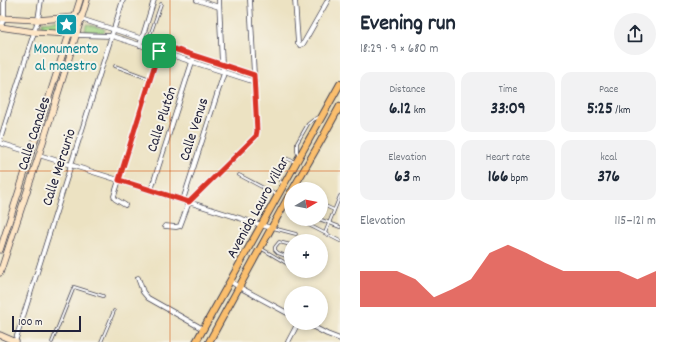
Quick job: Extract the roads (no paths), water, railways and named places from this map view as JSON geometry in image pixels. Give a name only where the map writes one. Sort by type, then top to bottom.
[{"type":"main road","points":[[0,27],[34,32],[73,35],[75,17],[80,0]]},
{"type":"main road","name":"Calle Canales","points":[[0,250],[73,35],[81,19],[87,0]]},
{"type":"main road","points":[[2,19],[38,20],[75,17],[81,19]]},
{"type":"main road","name":"Calle Canales","points":[[0,273],[39,155],[73,35]]},
{"type":"main road","name":"Avenida Lauro Villar","points":[[286,182],[340,84]]},
{"type":"main road","name":"Avenida Lauro Villar","points":[[297,182],[340,106]]},
{"type":"main road","points":[[310,138],[319,144]]},
{"type":"main road","points":[[32,153],[39,155]]},
{"type":"main road","name":"Avenida Lauro Villar","points":[[196,342],[284,186]]},
{"type":"main road","name":"Avenida Lauro Villar","points":[[208,342],[284,205]]},
{"type":"main road","points":[[0,336],[16,342]]},
{"type":"street","points":[[0,27],[4,0]]},
{"type":"street","points":[[0,140],[38,20],[41,0]]},
{"type":"street","name":"Calle Mercurio","points":[[16,342],[123,0]]},
{"type":"street","points":[[140,45],[154,0]]},
{"type":"street","points":[[197,0],[219,7]]},
{"type":"street","points":[[219,0],[222,64],[224,73]]},
{"type":"street","points":[[165,226],[180,226],[189,202],[256,136],[257,131],[250,0]]},
{"type":"street","points":[[294,0],[298,42],[300,45],[303,44],[328,0]]},
{"type":"street","points":[[81,19],[254,75]]},
{"type":"street","points":[[73,35],[112,36],[254,82]]},
{"type":"street","points":[[125,205],[115,199],[114,196],[162,45]]},
{"type":"street","name":"Calle Plutón","points":[[151,190],[195,56]]},
{"type":"street","name":"Calle Venus","points":[[183,200],[224,73]]},
{"type":"street","points":[[0,143],[32,153]]},
{"type":"street","points":[[39,155],[272,228]]},
{"type":"street","points":[[138,278],[143,292],[148,298],[203,329]]},
{"type":"street","points":[[230,281],[284,311]]},
{"type":"street","points":[[288,342],[294,330]]},
{"type":"street","points":[[319,330],[340,339]]},
{"type":"lane","points":[[148,41],[161,4]]},
{"type":"lane","points":[[115,66],[150,79]]},
{"type":"lane","points":[[284,186],[277,177],[277,174],[284,159],[298,160],[297,143],[308,124],[322,116]]},
{"type":"lane","points":[[239,175],[278,196]]},
{"type":"lane","points":[[325,233],[340,196]]},
{"type":"lane","points":[[328,207],[335,210]]},
{"type":"lane","points":[[329,223],[340,227]]},
{"type":"lane","points":[[311,226],[340,241]]},
{"type":"lane","points":[[272,228],[296,234]]},
{"type":"lane","points":[[284,243],[278,242],[275,247],[275,250],[278,253],[284,255]]},
{"type":"lane","points":[[260,248],[284,262]]},
{"type":"lane","points":[[52,342],[74,287],[103,296]]},
{"type":"lane","points":[[100,342],[114,311]]},
{"type":"place","name":"Monumento al maestro","points":[[66,25]]}]
